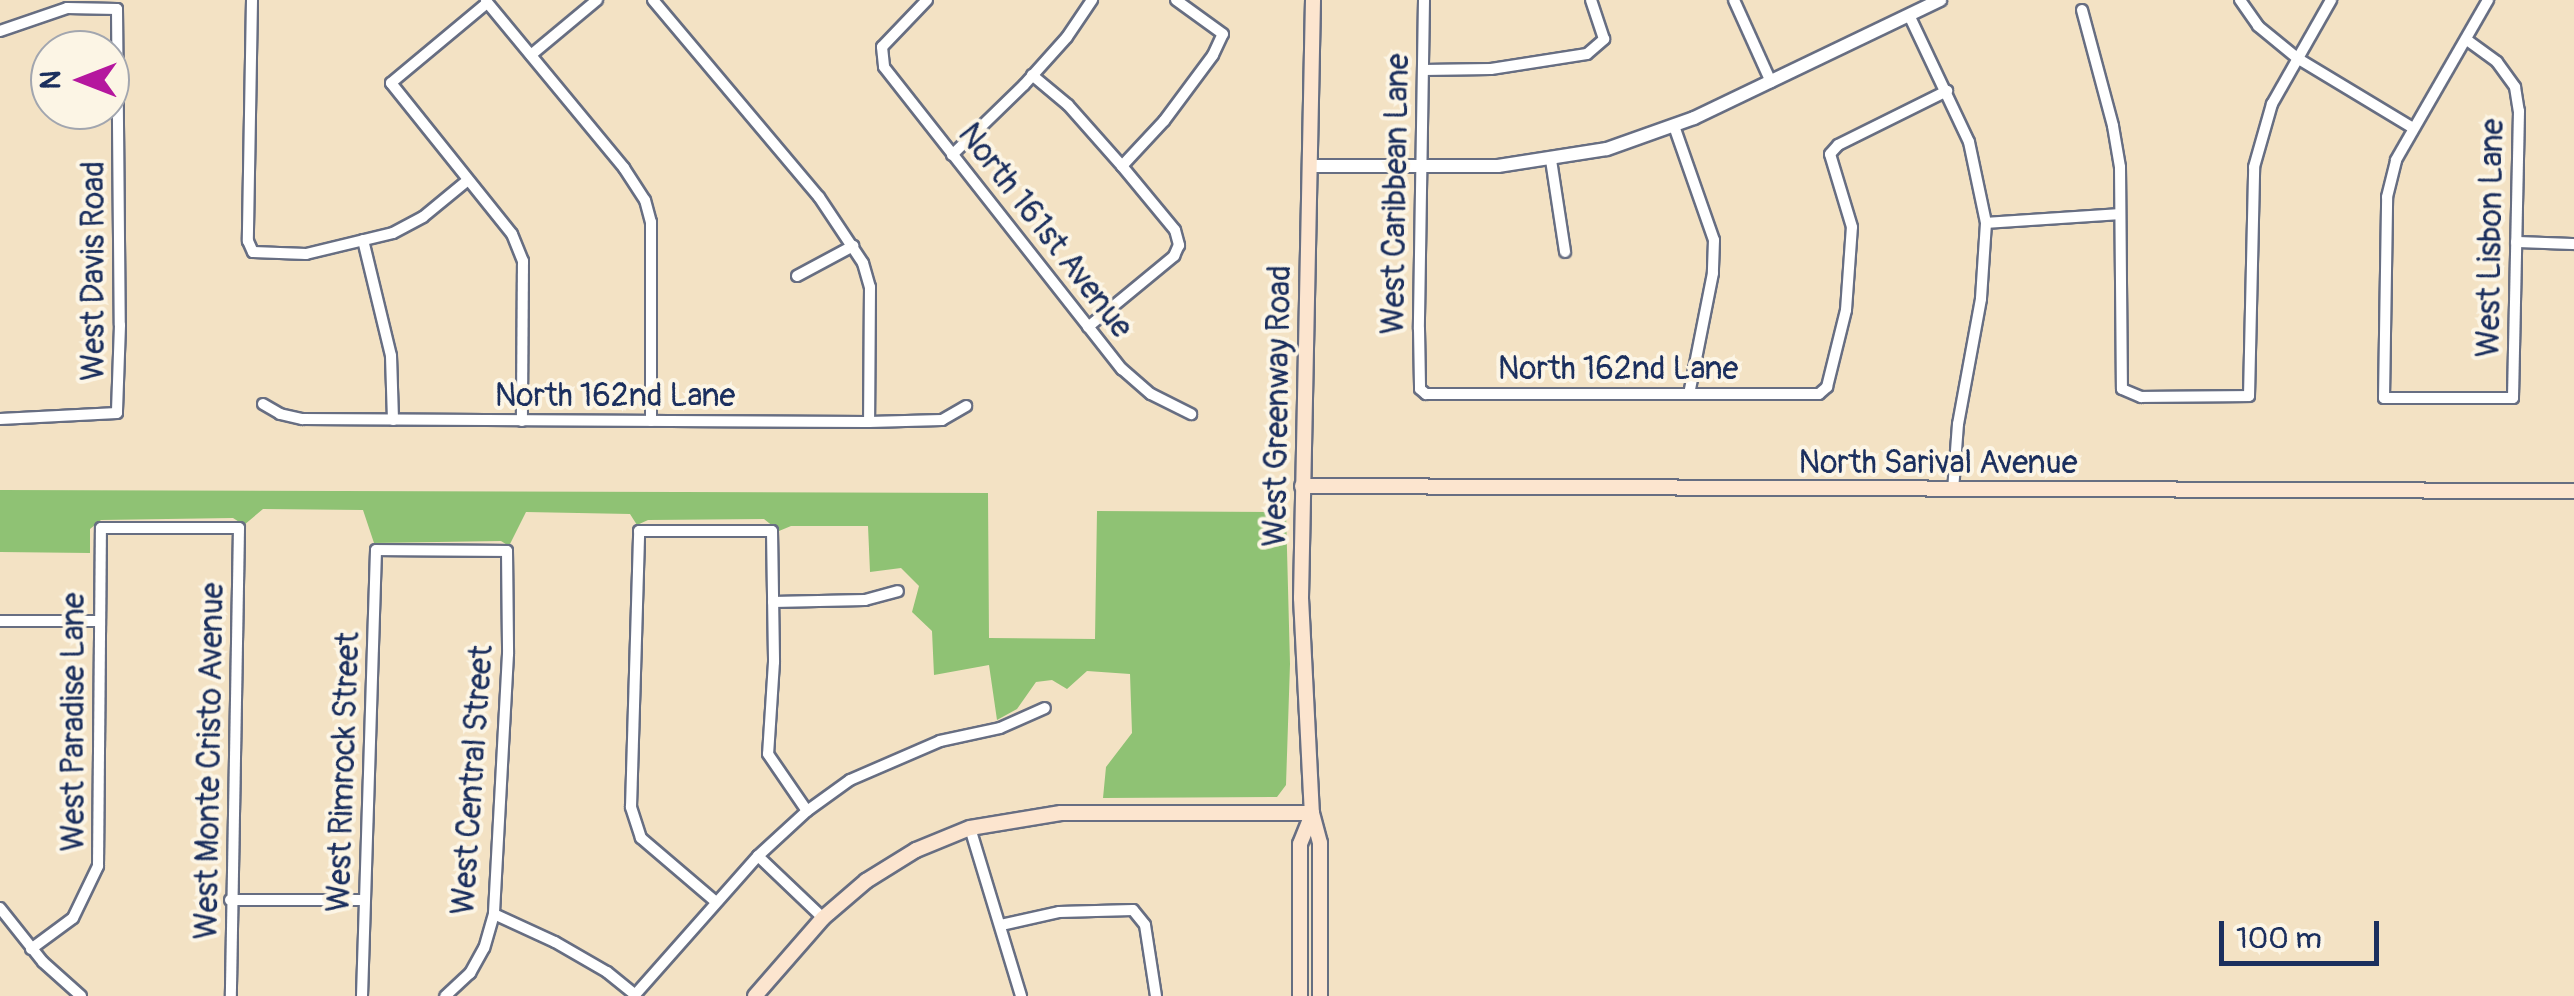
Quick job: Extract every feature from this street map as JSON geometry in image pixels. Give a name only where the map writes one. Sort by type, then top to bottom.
[{"type":"main road","name":"West Greenway Road","points":[[1313,0],[1302,598],[1312,813],[1320,842],[1320,996]]},
{"type":"main road","name":"North Sarival Avenue","points":[[1302,486],[2574,491]]},
{"type":"main road","name":"West Greenway Road","points":[[1300,996],[1300,844],[1312,813]]},
{"type":"main road","points":[[755,996],[823,918],[882,870],[932,842],[970,828],[1060,814],[1312,813]]},
{"type":"street","points":[[252,0],[248,241],[253,252],[306,254],[408,226],[468,180]]},
{"type":"street","points":[[531,55],[598,0]]},
{"type":"street","points":[[653,0],[819,197],[853,246],[870,287],[869,422]]},
{"type":"street","name":"North 161st Avenue","points":[[927,0],[884,42],[880,56],[952,155],[1133,380],[1191,414]]},
{"type":"street","points":[[952,155],[1067,37],[1092,0]]},
{"type":"street","points":[[1122,166],[1164,121],[1214,55],[1224,34],[1176,0]]},
{"type":"street","name":"West Caribbean Lane","points":[[1420,388],[1424,0]]},
{"type":"street","points":[[1423,70],[1528,64],[1587,54],[1604,39],[1591,0]]},
{"type":"street","points":[[1734,0],[1771,82]]},
{"type":"street","points":[[1311,166],[1421,168],[1551,160],[1607,149],[1674,126],[1940,0]]},
{"type":"street","points":[[2240,0],[2258,26],[2297,58],[2413,128],[2488,0]]},
{"type":"street","points":[[2082,10],[2114,126],[2120,214],[2122,390],[2142,397],[2250,396],[2254,167],[2272,104],[2331,0]]},
{"type":"street","points":[[522,420],[523,261],[512,234],[391,83],[486,2],[624,168],[645,200],[651,222],[652,421]]},
{"type":"street","points":[[0,31],[67,4]]},
{"type":"street","name":"West Davis Road","points":[[0,418],[117,414],[117,9],[67,4]]},
{"type":"street","points":[[1910,15],[1969,142],[1986,223],[1981,299],[1958,424],[1953,491]]},
{"type":"street","name":"West Lisbon Lane","points":[[2413,128],[2396,160],[2387,197],[2384,398],[2514,398],[2519,112],[2515,87],[2497,62],[2467,40]]},
{"type":"street","points":[[1032,75],[1068,105],[1185,245],[1088,327]]},
{"type":"street","name":"North 162nd Lane","points":[[1420,388],[1426,394],[1819,394],[1827,388],[1846,310],[1852,227],[1830,154],[1838,145],[1946,91]]},
{"type":"street","points":[[1674,126],[1714,240],[1713,273],[1689,394]]},
{"type":"street","points":[[1551,160],[1565,252]]},
{"type":"street","points":[[1986,223],[2120,214]]},
{"type":"street","points":[[363,240],[391,356],[393,420]]},
{"type":"street","points":[[2516,242],[2574,244]]},
{"type":"street","points":[[797,276],[853,246]]},
{"type":"street","name":"North 162nd Lane","points":[[263,404],[291,418],[869,422],[942,420],[966,406]]},
{"type":"street","name":"West Paradise Lane","points":[[32,949],[73,918],[98,866],[100,528],[239,528]]},
{"type":"street","name":"West Monte Cristo Avenue","points":[[232,996],[230,900],[239,528]]},
{"type":"street","points":[[716,902],[641,838],[631,807],[640,531],[772,531],[768,754],[807,811]]},
{"type":"street","name":"West Rimrock Street","points":[[362,996],[362,900],[376,550],[507,550]]},
{"type":"street","name":"West Central Street","points":[[445,996],[470,973],[484,948],[494,914],[508,654],[507,550]]},
{"type":"street","points":[[773,602],[864,600],[898,591]]},
{"type":"street","points":[[0,621],[99,621]]},
{"type":"street","points":[[494,914],[555,942],[606,972],[634,996],[758,856],[807,811],[850,780],[940,741],[1027,719],[1045,708]]},
{"type":"street","points":[[970,828],[1021,996]]},
{"type":"street","points":[[758,856],[823,918]]},
{"type":"street","points":[[230,900],[362,900]]},
{"type":"street","points":[[0,908],[32,949],[80,996]]},
{"type":"street","points":[[1001,925],[1059,912],[1140,913],[1154,959],[1156,996]]},
{"type":"green space","points":[[0,490],[988,493],[989,638],[1095,639],[1097,511],[1286,512],[1290,664],[1286,785],[1277,797],[1103,798],[1106,767],[1132,733],[1130,674],[1087,671],[1067,689],[1052,680],[1036,682],[1017,709],[997,720],[989,665],[934,675],[932,631],[912,612],[919,586],[901,568],[870,572],[868,526],[791,526],[779,531],[764,519],[648,520],[637,525],[630,514],[526,512],[509,546],[501,541],[374,543],[363,510],[263,509],[244,525],[233,518],[101,520],[90,529],[90,553],[0,552]]}]
